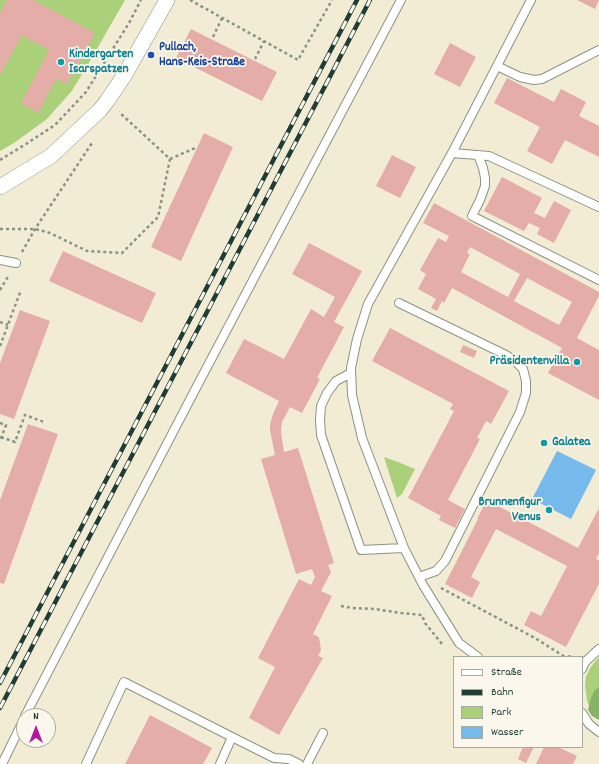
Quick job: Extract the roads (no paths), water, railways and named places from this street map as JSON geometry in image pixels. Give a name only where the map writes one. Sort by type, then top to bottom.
[{"type":"street","points":[[0,187],[51,156],[100,110],[124,76],[167,0]]},
{"type":"lane","points":[[30,708],[401,0]]},
{"type":"lane","points":[[477,656],[459,643],[423,585],[404,548],[362,438],[352,395],[351,368],[357,339],[368,304],[452,153],[531,0]]},
{"type":"lane","points":[[497,66],[520,77],[534,80],[542,79],[599,50]]},
{"type":"lane","points":[[452,153],[490,156],[599,207]]},
{"type":"lane","points":[[478,155],[483,168],[485,186],[472,216],[599,280]]},
{"type":"lane","points":[[0,260],[16,263]]},
{"type":"lane","points":[[399,303],[506,355],[515,361],[522,369],[526,381],[526,393],[520,412],[445,561],[436,571],[419,577]]},
{"type":"lane","points":[[351,373],[336,381],[327,393],[321,406],[321,435],[361,550],[404,548]]},
{"type":"lane","points":[[583,665],[599,649]]},
{"type":"lane","points":[[86,764],[124,682],[232,737],[273,761],[289,759],[299,764]]},
{"type":"lane","points":[[586,722],[599,732]]},
{"type":"lane","points":[[307,764],[323,733]]},
{"type":"lane","points":[[2,764],[16,735]]},
{"type":"lane","points":[[220,764],[232,737]]},
{"type":"water","points":[[557,451],[596,470],[571,519],[532,499]]},
{"type":"railway","points":[[0,683],[357,0]]},
{"type":"railway","points":[[0,708],[370,0]]},
{"type":"place","name":"Pullach, Hans-Keis-Straße","points":[[151,55]]},
{"type":"place","name":"Kindergarten Isarspatzen","points":[[61,62]]},
{"type":"place","name":"Präsidentenvilla","points":[[577,362]]},
{"type":"place","name":"Galatea","points":[[544,443]]},
{"type":"place","name":"Brunnenfigur Venus","points":[[549,510]]}]
